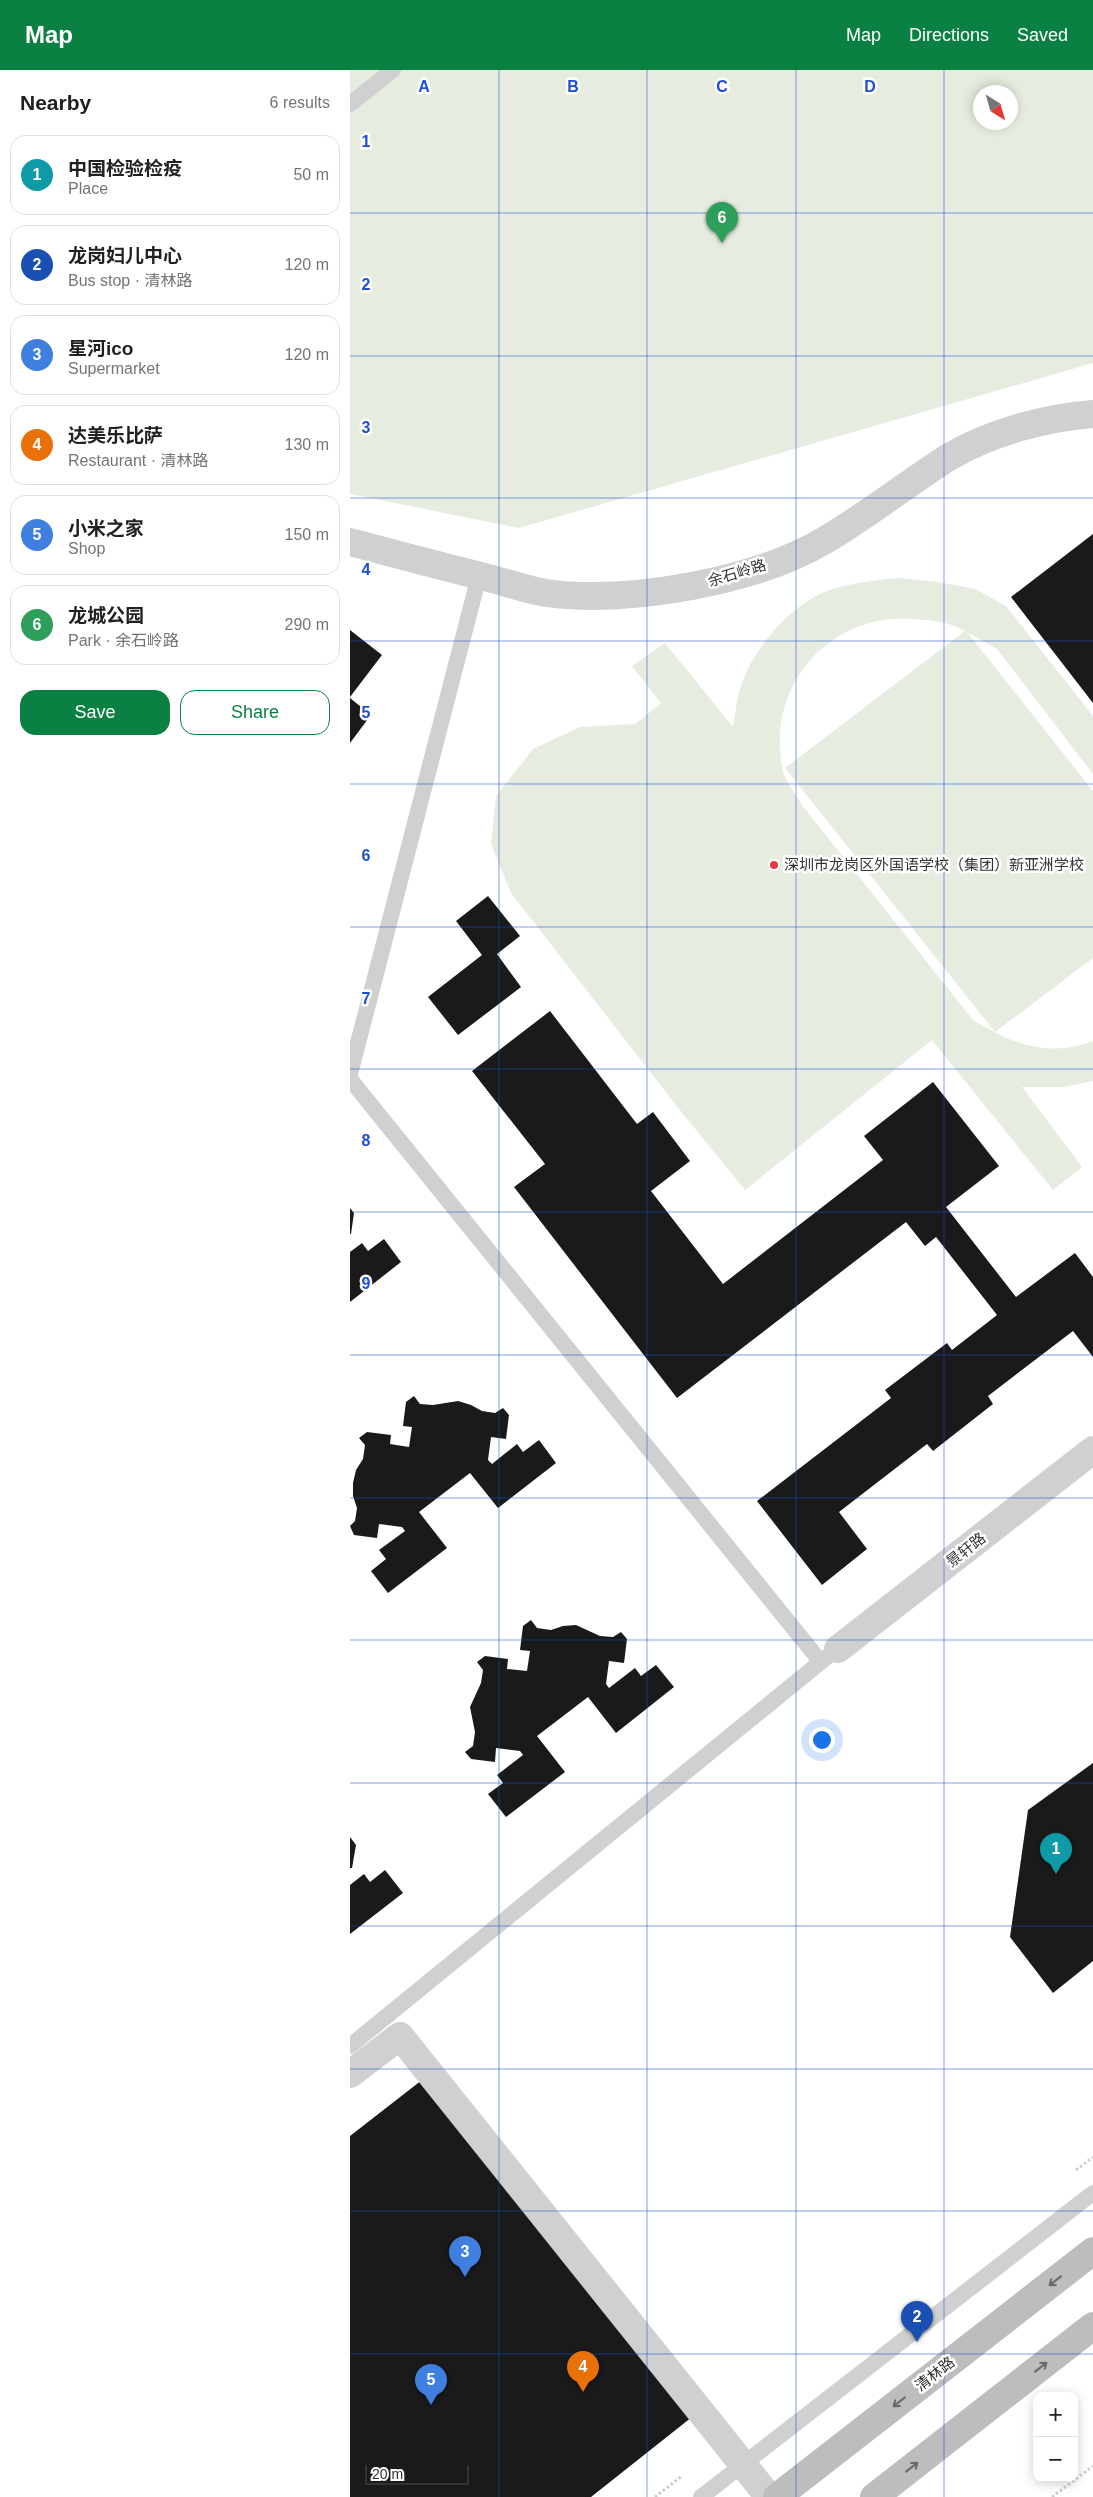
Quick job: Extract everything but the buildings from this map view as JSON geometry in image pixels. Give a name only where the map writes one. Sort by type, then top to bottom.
[{"type":"main road","name":"清林路","points":[[777,2497],[1093,2251]]},
{"type":"main road","points":[[874,2497],[1093,2326]]},
{"type":"street","name":"余石岭路","points":[[350,542],[546,593],[628,594],[710,582],[788,557],[826,540],[951,456],[990,438],[1030,425],[1093,414]]},
{"type":"street","name":"景轩路","points":[[829,1655],[1093,1450]]},
{"type":"street","points":[[350,2074],[400,2036],[769,2497]]},
{"type":"lane","points":[[350,104],[393,70]]},
{"type":"lane","points":[[350,1074],[479,576]]},
{"type":"lane","points":[[350,1079],[829,1655],[350,2046]]},
{"type":"lane","points":[[701,2497],[1093,2193]]},
{"type":"path","points":[[1052,2497],[1093,2466]]},
{"type":"shaded area","points":[[350,70],[1093,70],[1093,363],[519,528],[350,494]]},
{"type":"shaded area","points":[[898,578],[938,582],[975,589],[1006,606],[1093,716],[1093,774],[997,649],[967,632],[1093,791],[1093,958],[995,1032],[1016,1042],[1046,1048],[1077,1046],[1093,1041],[1093,1081],[1065,1087],[1022,1087],[1082,1167],[1053,1190],[932,1040],[745,1190],[679,1109],[511,893],[491,844],[496,796],[533,749],[580,727],[635,724],[661,703],[632,666],[665,643],[733,727],[739,694],[745,675],[752,661],[771,634],[807,601],[829,590],[858,583]],"holes":[[[887,619],[913,619],[953,625],[965,631],[785,768],[995,1032],[973,1020],[801,804],[787,782],[783,770],[780,755],[780,736],[784,711],[792,687],[805,667],[821,649],[841,635],[863,625]]]},
{"type":"place","name":"龙城公园","points":[[722,243]]},
{"type":"place","name":"深圳市龙岗区外国语学校（集团）新亚洲学校","points":[[774,865]]},
{"type":"place","name":"中国检验检疫","points":[[1056,1874]]},
{"type":"place","name":"星河ico","points":[[465,2277]]},
{"type":"place","name":"龙岗妇儿中心","points":[[917,2342]]},
{"type":"place","name":"达美乐比萨","points":[[583,2392]]},
{"type":"place","name":"小米之家","points":[[431,2405]]}]
